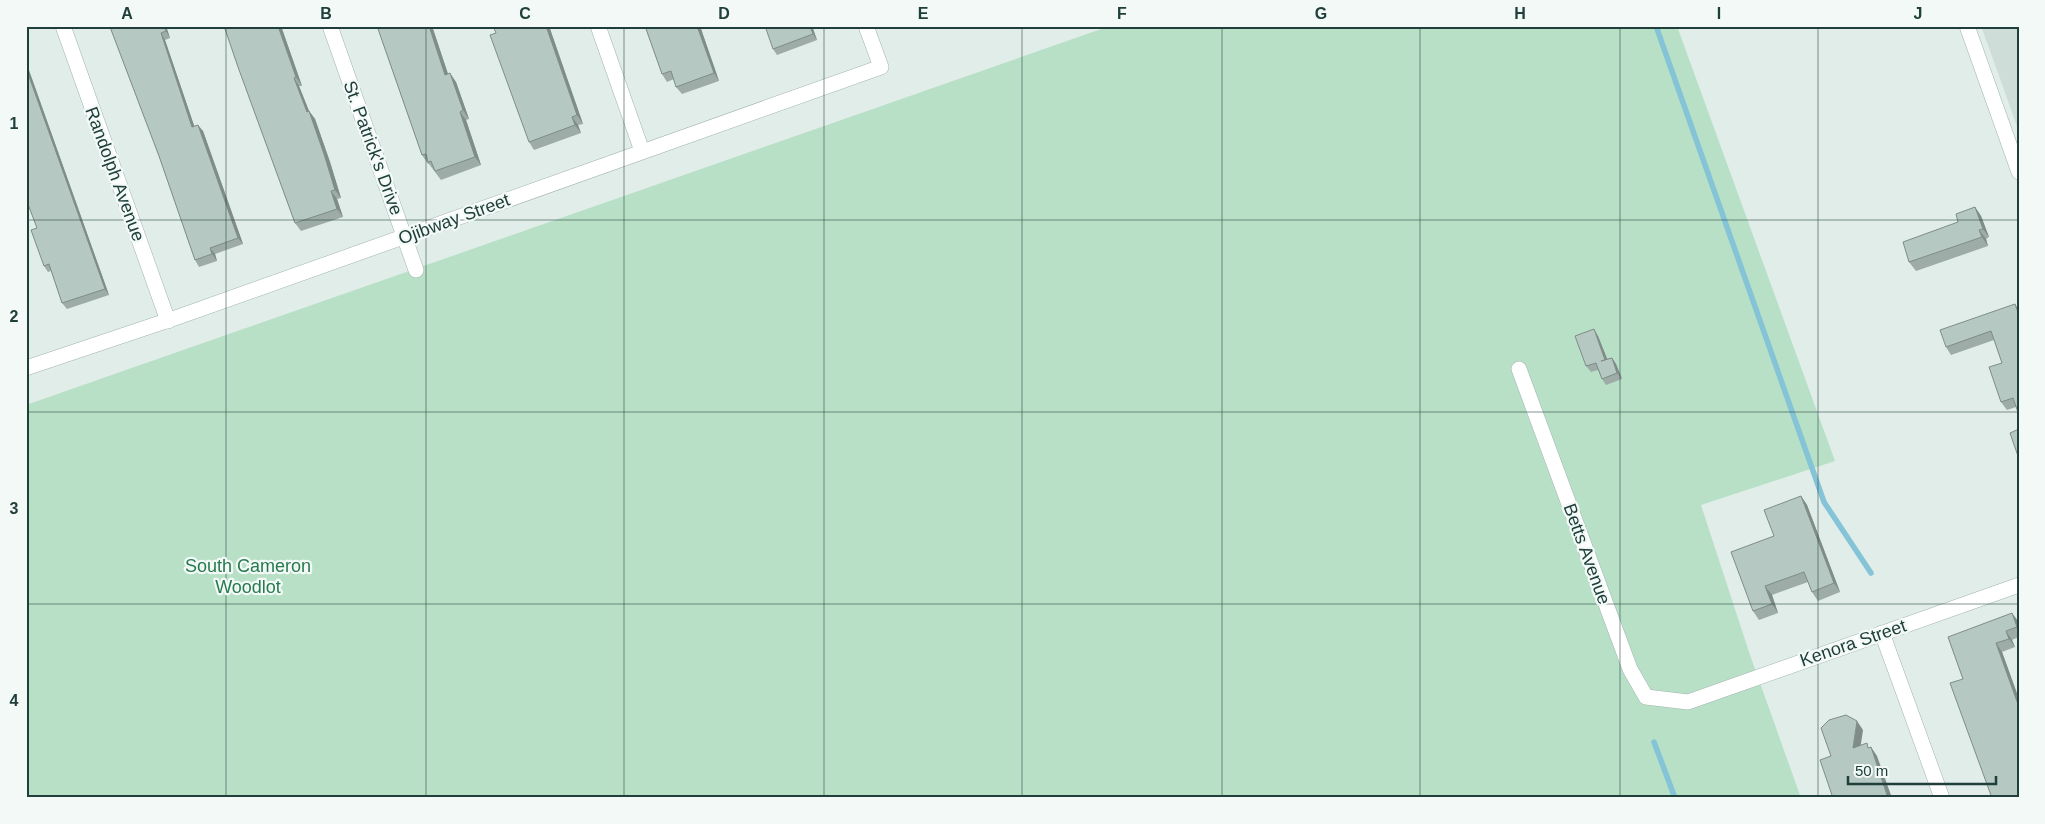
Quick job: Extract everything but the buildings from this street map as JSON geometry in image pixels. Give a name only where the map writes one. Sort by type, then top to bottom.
[{"type":"street","name":"Randolph Avenue","points":[[62,26],[168,321]]},
{"type":"street","name":"St. Patrick's Drive","points":[[330,26],[416,270]]},
{"type":"street","points":[[598,26],[642,151]]},
{"type":"street","name":"Ojibway Street","points":[[26,368],[168,321],[881,66],[866,26]]},
{"type":"street","points":[[1968,26],[2019,172]]},
{"type":"street","name":"Betts Avenue","points":[[1519,369],[1630,668],[1646,697],[1688,702]]},
{"type":"street","name":"Kenora Street","points":[[1688,702],[2019,585]]},
{"type":"street","points":[[1882,633],[1942,798]]},
{"type":"shaded area","points":[[1981,26],[2019,26],[2019,132],[2002,84]]},
{"type":"green space","name":"South Cameron Woodlot","points":[[1110,26],[1677,26],[1835,461],[1701,505],[1750,655],[1801,798],[26,798],[26,405]]},
{"type":"waterway","points":[[1656,26],[1824,502],[1871,573]]},
{"type":"waterway","points":[[1654,742],[1675,798]]}]
